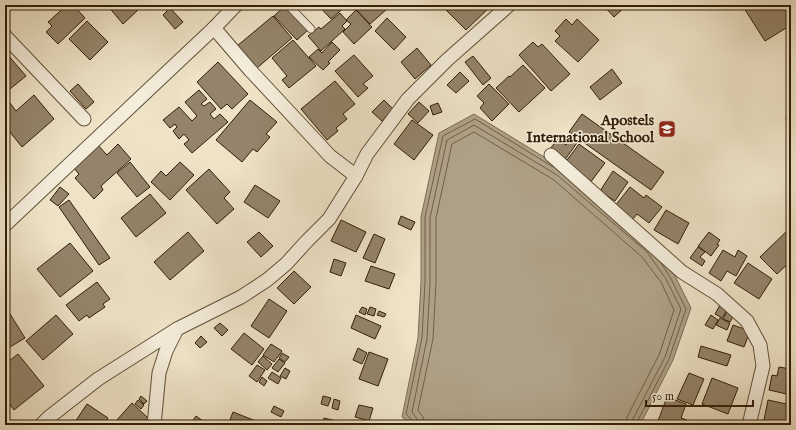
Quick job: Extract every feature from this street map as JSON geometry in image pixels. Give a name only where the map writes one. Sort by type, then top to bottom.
[{"type":"street","points":[[5,224],[214,28],[236,5]]},
{"type":"street","points":[[41,425],[98,379],[177,329],[241,297],[267,280],[286,264],[329,219],[356,176],[367,154],[408,99],[447,60],[509,5]]},
{"type":"street","points":[[214,28],[250,70],[330,156],[356,176]]},
{"type":"street","points":[[5,36],[84,119]]},
{"type":"street","points":[[551,156],[682,272],[717,294],[747,321],[760,345],[763,366],[749,425]]},
{"type":"street","points":[[154,425],[159,373],[166,351],[177,329]]},
{"type":"lane","points":[[288,5],[311,29]]},
{"type":"water","points":[[474,114],[562,168],[654,246],[674,274],[691,308],[673,360],[640,425],[412,425],[402,417],[418,338],[421,282],[421,217],[439,133]]},
{"type":"building","points":[[67,5],[71,9],[74,6],[85,18],[58,44],[46,32],[52,26],[48,22]]},
{"type":"building","points":[[107,5],[134,5],[138,10],[123,24]]},
{"type":"building","points":[[183,5],[189,6],[186,10],[181,7]]},
{"type":"building","points":[[286,5],[309,29],[297,40],[274,16]]},
{"type":"building","points":[[318,5],[347,5],[331,19]]},
{"type":"building","points":[[352,5],[383,5],[387,9],[370,24]]},
{"type":"building","points":[[441,5],[492,5],[466,30]]},
{"type":"building","points":[[603,5],[627,5],[614,17]]},
{"type":"building","points":[[742,5],[791,5],[791,25],[765,41]]},
{"type":"building","points":[[170,8],[183,22],[175,29],[163,15]]},
{"type":"building","points":[[356,10],[372,27],[354,44],[343,32],[351,24],[346,20]]},
{"type":"building","points":[[340,13],[347,21],[342,26],[345,29],[321,51],[308,36],[319,27],[321,29]]},
{"type":"building","points":[[273,16],[292,38],[257,68],[237,46]]},
{"type":"building","points":[[387,18],[406,37],[394,50],[375,31]]},
{"type":"building","points":[[566,19],[572,25],[577,19],[599,40],[578,62],[555,41],[560,36],[555,31]]},
{"type":"building","points":[[87,21],[108,42],[90,60],[69,39]]},
{"type":"building","points":[[293,40],[316,66],[289,88],[282,80],[287,76],[272,58]]},
{"type":"building","points":[[332,42],[340,50],[328,62],[330,63],[323,70],[309,57],[318,49],[322,53]]},
{"type":"building","points":[[533,42],[538,47],[542,44],[570,74],[551,91],[519,55]]},
{"type":"building","points":[[417,48],[431,65],[415,79],[401,62]]},
{"type":"building","points":[[7,54],[26,76],[5,93],[5,55]]},
{"type":"building","points":[[354,55],[373,76],[363,84],[368,88],[358,97],[335,71]]},
{"type":"building","points":[[473,56],[491,78],[483,85],[465,62]]},
{"type":"building","points":[[218,62],[248,94],[232,109],[227,104],[221,109],[197,82]]},
{"type":"building","points":[[523,65],[545,88],[519,112],[496,88]]},
{"type":"building","points":[[612,69],[622,83],[600,100],[590,87]]},
{"type":"building","points":[[460,72],[469,81],[456,93],[447,85]]},
{"type":"building","points":[[335,81],[355,104],[343,114],[347,119],[336,128],[338,131],[327,140],[301,109]]},
{"type":"building","points":[[78,84],[94,102],[86,109],[70,91]]},
{"type":"building","points":[[489,84],[509,104],[492,121],[480,108],[484,103],[477,96]]},
{"type":"building","points":[[199,90],[207,99],[201,104],[204,106],[210,102],[216,109],[210,114],[214,119],[220,114],[228,122],[192,153],[184,144],[189,140],[184,134],[179,139],[173,131],[177,127],[175,124],[170,128],[163,120],[179,107],[192,121],[197,116],[185,102]]},
{"type":"building","points":[[34,95],[54,119],[22,147],[5,126],[5,106],[10,103],[16,111]]},
{"type":"building","points":[[250,100],[277,122],[266,134],[270,137],[257,152],[253,149],[242,162],[216,140]]},
{"type":"building","points":[[384,100],[393,109],[382,121],[372,112]]},
{"type":"building","points":[[419,102],[429,111],[418,123],[408,114]]},
{"type":"building","points":[[438,103],[442,112],[433,115],[430,106]]},
{"type":"building","points":[[582,114],[664,172],[651,190],[569,132]]},
{"type":"building","points":[[412,120],[433,135],[414,160],[394,144]]},
{"type":"building","points":[[558,139],[566,145],[570,139],[577,143],[564,161],[549,150]]},
{"type":"building","points":[[97,144],[107,155],[118,144],[131,159],[101,186],[103,190],[94,199],[75,178],[79,174],[73,167]]},
{"type":"building","points":[[579,144],[605,163],[590,183],[564,164]]},
{"type":"building","points":[[791,144],[791,153],[787,148]]},
{"type":"building","points":[[130,162],[150,187],[137,197],[117,173]]},
{"type":"building","points":[[180,162],[194,175],[170,200],[151,182],[161,171],[166,176]]},
{"type":"building","points":[[209,169],[230,192],[224,198],[234,209],[217,224],[186,190]]},
{"type":"building","points":[[613,171],[628,182],[615,201],[600,191]]},
{"type":"building","points":[[255,185],[280,201],[268,218],[244,202]]},
{"type":"building","points":[[60,187],[69,194],[58,206],[50,200]]},
{"type":"building","points":[[630,187],[644,198],[646,195],[662,207],[649,223],[637,214],[632,220],[615,206]]},
{"type":"building","points":[[150,194],[166,213],[136,237],[121,218]]},
{"type":"building","points":[[69,200],[110,258],[99,265],[59,207]]},
{"type":"building","points":[[666,210],[689,223],[678,244],[654,230]]},
{"type":"building","points":[[401,216],[415,222],[411,230],[398,224]]},
{"type":"building","points":[[341,220],[366,232],[356,252],[331,241]]},
{"type":"building","points":[[791,227],[791,261],[777,274],[760,257]]},
{"type":"building","points":[[188,232],[204,251],[170,280],[154,262]]},
{"type":"building","points":[[259,232],[273,246],[261,257],[247,242]]},
{"type":"building","points":[[709,232],[720,240],[717,244],[719,245],[711,256],[698,246]]},
{"type":"building","points":[[374,234],[385,239],[375,263],[363,258]]},
{"type":"building","points":[[70,243],[93,271],[60,297],[37,269]]},
{"type":"building","points":[[698,247],[705,252],[700,257],[705,261],[702,266],[690,258]]},
{"type":"building","points":[[723,250],[735,257],[738,250],[747,256],[736,276],[727,271],[721,281],[709,273]]},
{"type":"building","points":[[334,259],[346,263],[341,276],[330,272]]},
{"type":"building","points":[[748,263],[772,279],[759,299],[734,283]]},
{"type":"building","points":[[371,266],[395,274],[389,289],[365,281]]},
{"type":"building","points":[[294,271],[311,287],[294,304],[277,288]]},
{"type":"building","points":[[97,282],[110,299],[103,304],[105,307],[89,318],[87,315],[79,321],[66,305]]},
{"type":"building","points":[[269,299],[287,311],[269,338],[251,326]]},
{"type":"building","points":[[720,305],[728,309],[722,318],[715,314]]},
{"type":"building","points":[[5,306],[25,338],[5,350]]},
{"type":"building","points":[[362,307],[367,309],[365,315],[359,312]]},
{"type":"building","points":[[370,307],[376,309],[374,316],[367,314]]},
{"type":"building","points":[[379,311],[386,314],[384,317],[377,315]]},
{"type":"building","points":[[727,311],[734,315],[730,322],[723,319]]},
{"type":"building","points":[[56,315],[73,334],[43,360],[26,341]]},
{"type":"building","points":[[356,315],[381,326],[375,339],[351,328]]},
{"type":"building","points":[[711,315],[718,320],[713,329],[705,325]]},
{"type":"building","points":[[720,318],[730,323],[727,330],[716,325]]},
{"type":"building","points":[[220,323],[228,330],[222,336],[214,328]]},
{"type":"building","points":[[733,325],[750,331],[744,347],[727,341]]},
{"type":"building","points":[[244,333],[264,349],[252,365],[231,349]]},
{"type":"building","points":[[201,336],[207,342],[200,348],[195,343]]},
{"type":"building","points":[[271,344],[282,351],[274,362],[263,355]]},
{"type":"building","points":[[701,346],[731,355],[727,366],[698,357]]},
{"type":"building","points":[[358,348],[367,353],[362,364],[353,360]]},
{"type":"building","points":[[369,352],[388,359],[378,386],[359,379]]},
{"type":"building","points":[[282,353],[289,357],[285,362],[279,358]]},
{"type":"building","points":[[18,354],[44,386],[14,410],[5,398],[5,364]]},
{"type":"building","points":[[263,356],[272,364],[267,370],[258,362]]},
{"type":"building","points":[[279,359],[285,363],[278,372],[272,368]]},
{"type":"building","points":[[257,365],[265,370],[257,382],[249,376]]},
{"type":"building","points":[[779,367],[791,369],[791,395],[769,390],[772,375],[777,376]]},
{"type":"building","points":[[285,368],[290,371],[286,379],[280,376]]},
{"type":"building","points":[[272,372],[281,378],[278,384],[268,378]]},
{"type":"building","points":[[689,373],[704,379],[693,405],[677,399]]},
{"type":"building","points":[[262,377],[267,381],[264,386],[259,382]]},
{"type":"building","points":[[712,378],[738,388],[728,414],[702,404]]},
{"type":"building","points":[[141,396],[147,401],[144,404],[139,399]]},
{"type":"building","points":[[323,396],[331,398],[328,406],[321,404]]},
{"type":"building","points":[[667,397],[686,404],[681,418],[687,420],[685,425],[669,425],[658,421]]},
{"type":"building","points":[[334,399],[340,401],[338,410],[332,408]]},
{"type":"building","points":[[138,400],[144,405],[141,409],[135,404]]},
{"type":"building","points":[[768,400],[791,405],[791,425],[763,425]]},
{"type":"building","points":[[132,403],[148,418],[142,425],[121,425],[116,421]]},
{"type":"building","points":[[87,404],[108,418],[103,425],[73,425]]},
{"type":"building","points":[[359,405],[373,408],[369,421],[355,417]]},
{"type":"building","points":[[274,406],[284,411],[281,417],[271,412]]},
{"type":"building","points":[[233,412],[266,425],[228,425]]},
{"type":"building","points":[[196,416],[203,421],[201,425],[197,425],[192,422]]},
{"type":"building","points":[[324,418],[353,425],[322,425]]},
{"type":"place","name":"Apostels International School","points":[[667,129]]}]
